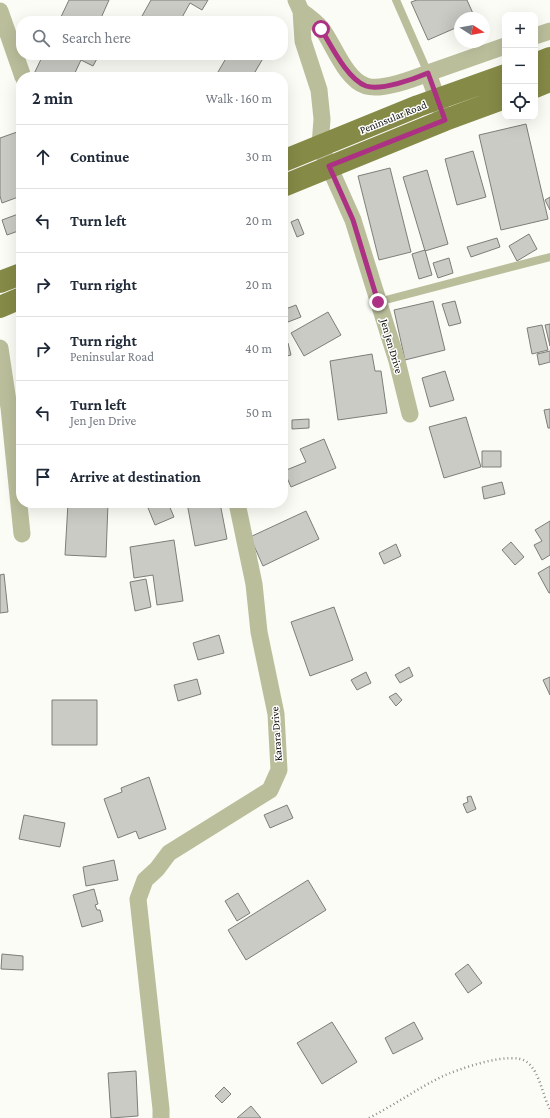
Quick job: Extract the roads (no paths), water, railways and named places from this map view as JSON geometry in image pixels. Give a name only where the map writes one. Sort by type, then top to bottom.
[{"type":"main road","points":[[538,63],[550,58]]},
{"type":"main road","name":"Peninsular Road","points":[[288,159],[502,76]]},
{"type":"main road","points":[[538,86],[550,81]]},
{"type":"main road","name":"Peninsular Road","points":[[288,184],[445,120],[502,99]]},
{"type":"main road","points":[[0,282],[16,276]]},
{"type":"main road","points":[[0,307],[16,300]]},
{"type":"street","points":[[299,5],[321,29],[339,59],[354,77],[366,86],[381,87],[410,80],[502,47]]},
{"type":"street","points":[[299,5],[302,41],[319,90],[322,119],[320,146]]},
{"type":"street","points":[[0,11],[16,55]]},
{"type":"street","points":[[538,35],[550,31]]},
{"type":"street","points":[[18,60],[22,72]]},
{"type":"street","points":[[428,73],[445,120]]},
{"type":"street","name":"Jen Jen Drive","points":[[320,146],[353,220],[397,361],[410,414]]},
{"type":"street","points":[[0,348],[9,408],[16,476]]},
{"type":"street","points":[[19,508],[22,534]]},
{"type":"street","name":"Karara Drive","points":[[161,1118],[138,899],[144,880],[157,869],[169,853],[270,790],[278,770],[276,714],[259,632],[254,584],[238,508]]},
{"type":"lane","points":[[396,0],[428,73]]},
{"type":"lane","points":[[378,302],[550,257]]}]
